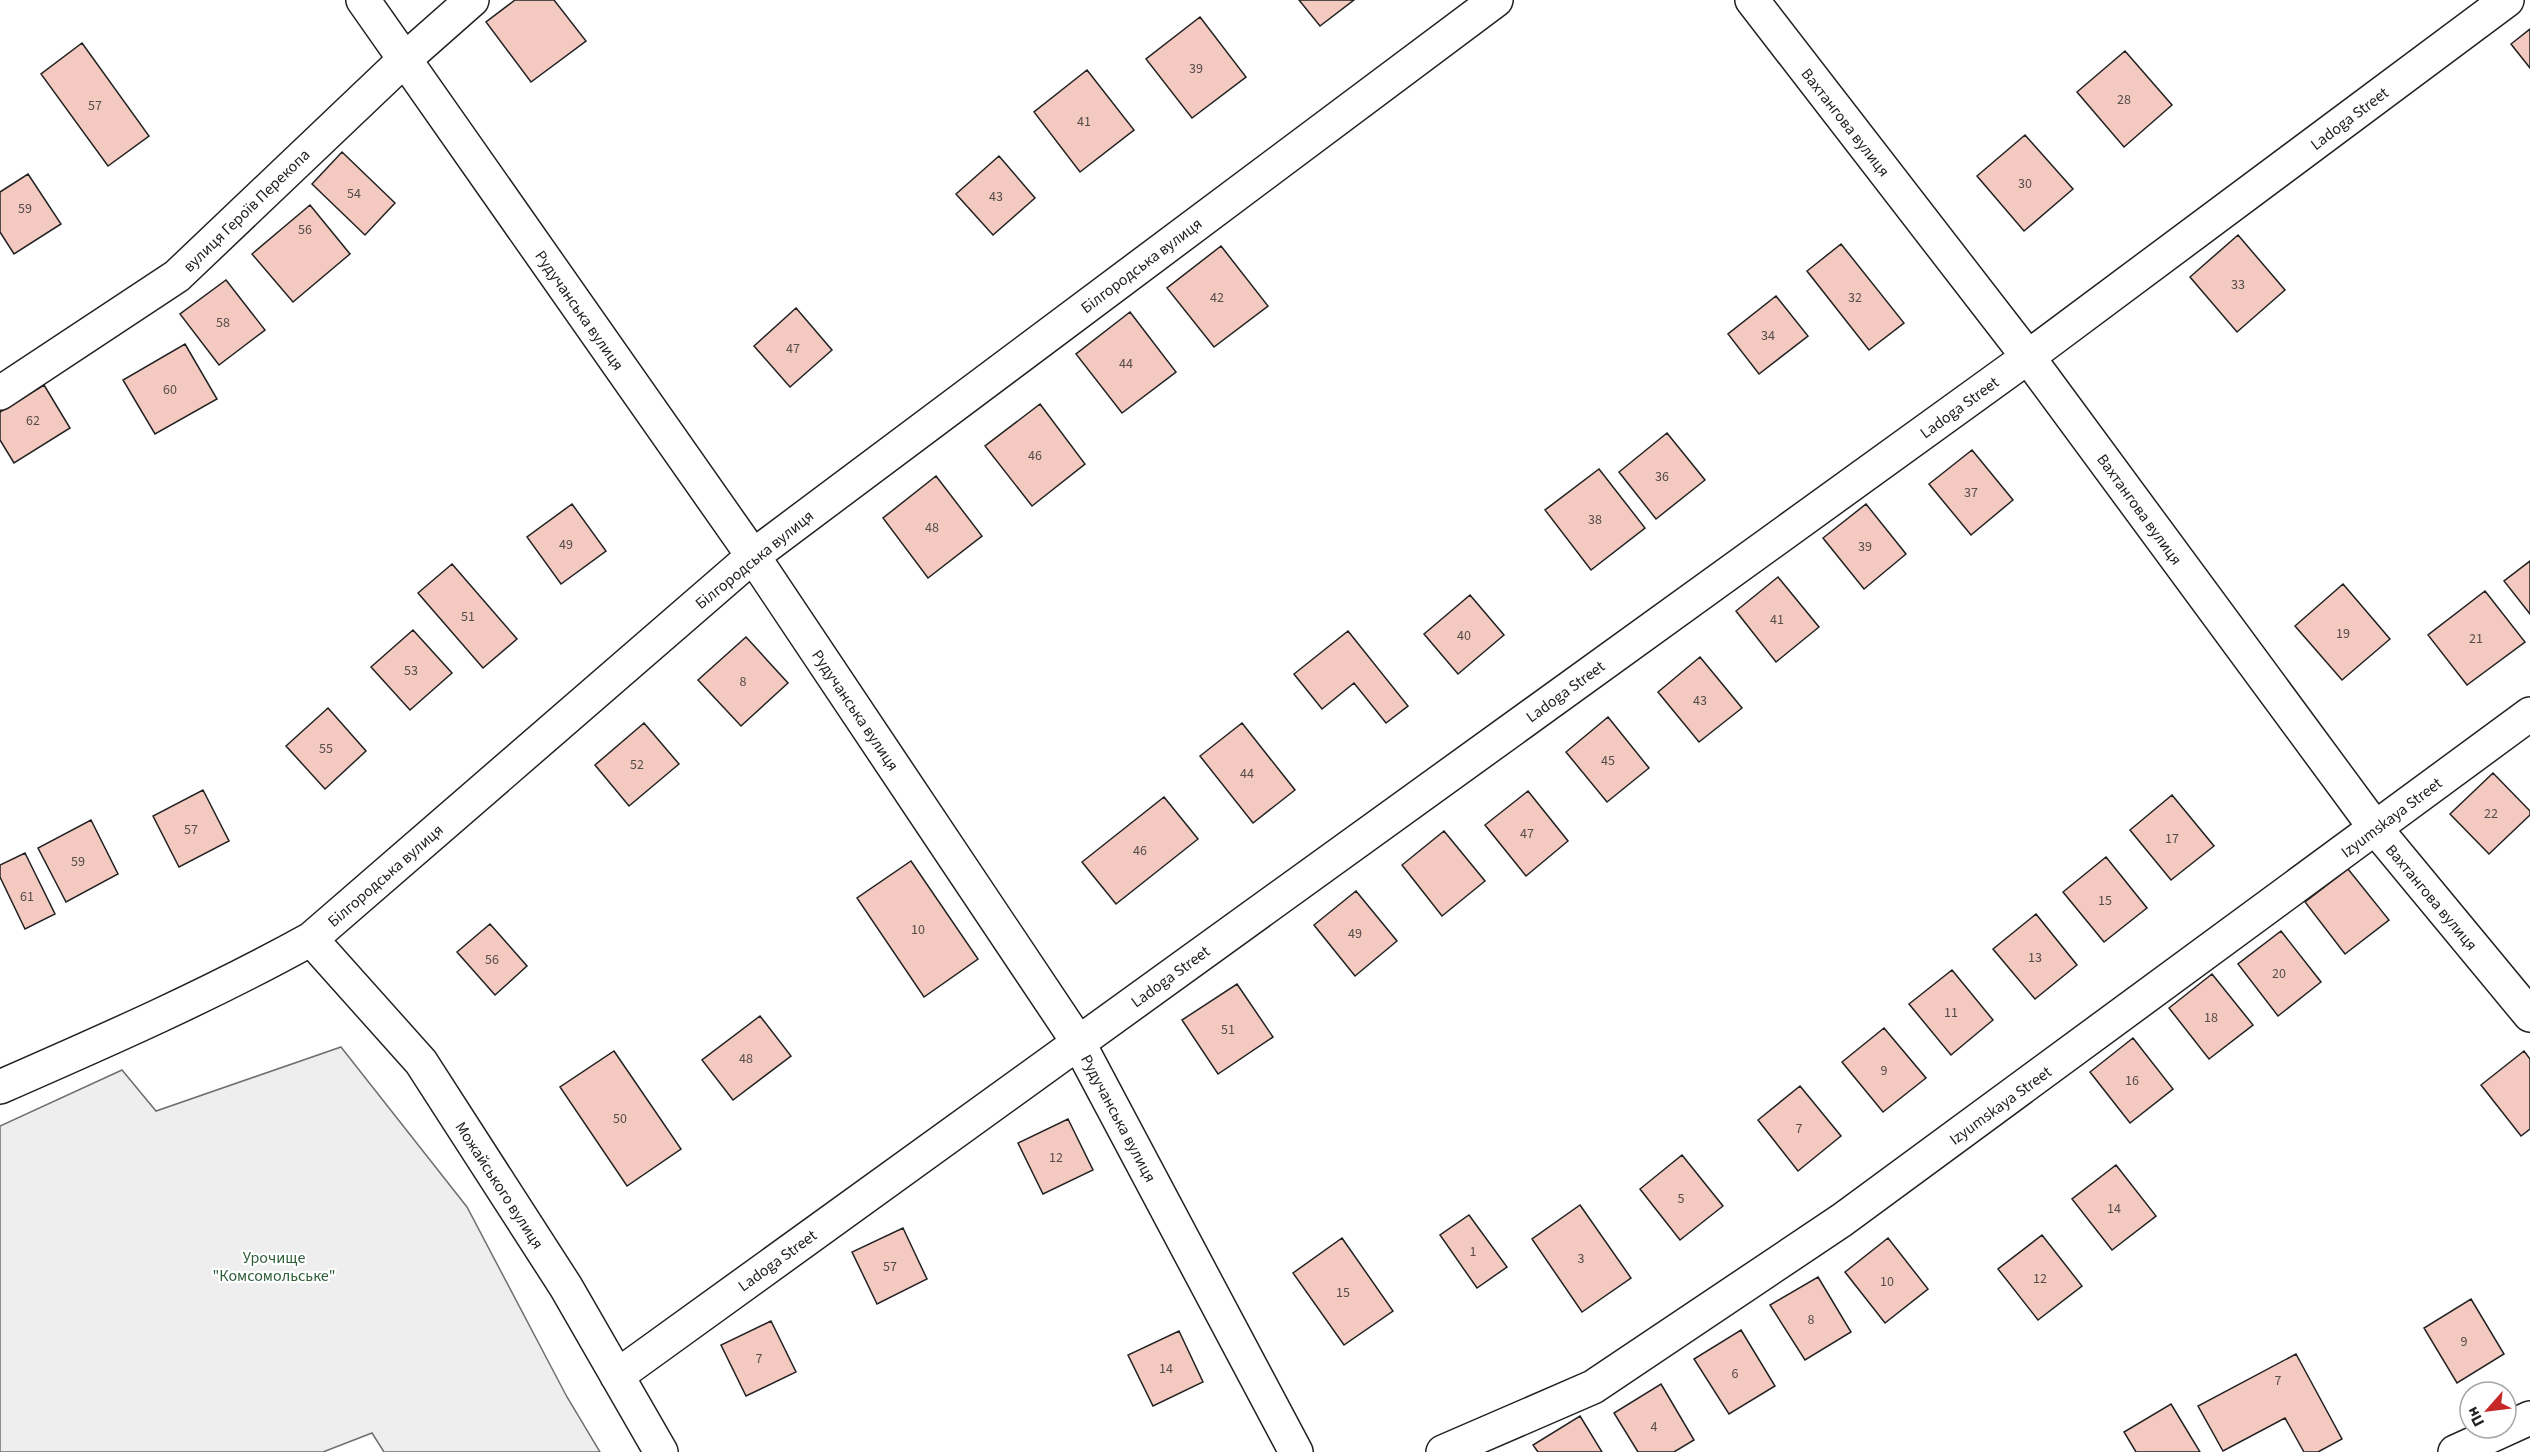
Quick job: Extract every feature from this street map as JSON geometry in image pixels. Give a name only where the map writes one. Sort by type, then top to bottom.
[{"type":"street","name":"Рудучанська вулиця","points":[[363,0],[753,556],[1078,1042],[1296,1452]]},
{"type":"street","name":"вулиця Героїв Перекопа","points":[[0,393],[177,276],[404,60],[472,0]]},
{"type":"street","name":"Білгородська вулиця","points":[[0,1087],[168,1013],[246,975],[311,939],[753,556],[1496,0]]},
{"type":"street","name":"Вахтангова вулиця","points":[[1752,0],[2028,357],[2376,829],[2530,1015]]},
{"type":"street","name":"Ladoga Street","points":[[617,1376],[2028,357],[2507,0]]},
{"type":"street","name":"Izyumskaya Street","points":[[1443,1452],[1593,1387],[1842,1220],[2530,714]]},
{"type":"street","name":"Можайського вулиця","points":[[311,939],[421,1062],[566,1287],[661,1452]]},
{"type":"street","points":[[2455,1452],[2530,1418]]},
{"type":"green space","name":"Урочище \"Комсомольське\"","points":[[341,1047],[467,1207],[567,1397],[600,1452],[384,1452],[372,1433],[323,1452],[0,1452],[0,1126],[122,1070],[156,1111]]},
{"type":"building","points":[[515,0],[554,0],[586,41],[531,82],[486,22]]},
{"type":"building","points":[[1299,0],[1354,0],[1320,26]]},
{"type":"building","points":[[1200,17],[1246,77],[1192,118],[1146,59]]},
{"type":"building","points":[[2530,29],[2530,68],[2511,44]]},
{"type":"building","points":[[82,43],[149,136],[108,166],[41,74]]},
{"type":"building","points":[[2125,51],[2172,105],[2124,147],[2077,92]]},
{"type":"building","points":[[1087,70],[1134,130],[1080,172],[1034,112]]},
{"type":"building","points":[[2025,135],[2073,189],[2024,231],[1977,176]]},
{"type":"building","points":[[342,152],[395,203],[365,235],[312,184]]},
{"type":"building","points":[[999,156],[1035,198],[993,235],[956,194]]},
{"type":"building","points":[[28,174],[61,224],[14,254],[0,232],[0,192]]},
{"type":"building","points":[[310,205],[350,254],[293,302],[252,254]]},
{"type":"building","points":[[2238,235],[2285,290],[2237,332],[2190,277]]},
{"type":"building","points":[[1841,244],[1904,323],[1869,350],[1807,271]]},
{"type":"building","points":[[1221,246],[1268,306],[1214,347],[1167,288]]},
{"type":"building","points":[[226,280],[265,330],[219,365],[180,314]]},
{"type":"building","points":[[1776,296],[1808,336],[1759,374],[1728,334]]},
{"type":"building","points":[[796,308],[832,350],[790,387],[754,346]]},
{"type":"building","points":[[1130,312],[1176,372],[1122,413],[1076,354]]},
{"type":"building","points":[[185,344],[217,399],[155,434],[123,380]]},
{"type":"building","points":[[44,385],[70,428],[14,463],[0,440],[0,412]]},
{"type":"building","points":[[1040,404],[1085,464],[1032,506],[985,446]]},
{"type":"building","points":[[1667,433],[1705,480],[1656,519],[1619,472]]},
{"type":"building","points":[[1972,450],[2013,500],[1971,535],[1929,484]]},
{"type":"building","points":[[1599,469],[1645,528],[1591,570],[1545,510]]},
{"type":"building","points":[[936,476],[982,536],[928,578],[883,518]]},
{"type":"building","points":[[572,504],[606,551],[561,584],[527,537]]},
{"type":"building","points":[[1866,504],[1906,554],[1864,589],[1823,538]]},
{"type":"building","points":[[2530,561],[2530,614],[2504,581]]},
{"type":"building","points":[[452,564],[517,639],[483,668],[418,593]]},
{"type":"building","points":[[1778,577],[1819,627],[1776,662],[1736,611]]},
{"type":"building","points":[[2343,584],[2390,639],[2342,680],[2295,626]]},
{"type":"building","points":[[2485,591],[2525,642],[2467,685],[2428,635]]},
{"type":"building","points":[[1470,595],[1504,635],[1458,674],[1424,634]]},
{"type":"building","points":[[413,630],[452,673],[410,710],[371,667]]},
{"type":"building","points":[[1348,631],[1408,706],[1386,723],[1354,683],[1322,709],[1294,674]]},
{"type":"building","points":[[746,637],[788,683],[741,726],[698,680]]},
{"type":"building","points":[[1700,657],[1742,708],[1699,742],[1658,692]]},
{"type":"building","points":[[328,708],[366,751],[325,789],[286,746]]},
{"type":"building","points":[[1608,717],[1649,768],[1607,802],[1566,752]]},
{"type":"building","points":[[644,723],[679,764],[629,806],[595,765]]},
{"type":"building","points":[[1242,723],[1295,790],[1253,823],[1200,756]]},
{"type":"building","points":[[2493,773],[2530,811],[2530,815],[2489,854],[2450,814]]},
{"type":"building","points":[[203,790],[229,841],[179,867],[153,816]]},
{"type":"building","points":[[1528,791],[1568,841],[1526,876],[1485,825]]},
{"type":"building","points":[[2172,795],[2214,846],[2171,880],[2130,830]]},
{"type":"building","points":[[1164,797],[1198,839],[1116,904],[1082,862]]},
{"type":"building","points":[[91,820],[118,874],[66,902],[38,848]]},
{"type":"building","points":[[1444,831],[1485,881],[1442,916],[1402,865]]},
{"type":"building","points":[[25,853],[55,914],[25,929],[0,877],[0,865]]},
{"type":"building","points":[[2106,857],[2147,908],[2104,942],[2063,892]]},
{"type":"building","points":[[911,861],[978,959],[924,997],[857,898]]},
{"type":"building","points":[[2348,869],[2389,920],[2345,954],[2305,902]]},
{"type":"building","points":[[1356,891],[1397,941],[1355,976],[1314,925]]},
{"type":"building","points":[[2036,914],[2077,965],[2035,999],[1993,949]]},
{"type":"building","points":[[490,924],[527,966],[495,995],[457,952]]},
{"type":"building","points":[[2281,931],[2321,982],[2278,1016],[2238,964]]},
{"type":"building","points":[[1952,970],[1993,1020],[1951,1055],[1909,1004]]},
{"type":"building","points":[[2212,974],[2253,1025],[2209,1059],[2169,1008]]},
{"type":"building","points":[[1237,984],[1273,1037],[1218,1074],[1182,1020]]},
{"type":"building","points":[[760,1016],[791,1056],[733,1100],[702,1060]]},
{"type":"building","points":[[1884,1028],[1926,1078],[1883,1112],[1842,1062]]},
{"type":"building","points":[[2133,1038],[2173,1089],[2130,1123],[2090,1072]]},
{"type":"building","points":[[614,1051],[681,1149],[627,1186],[560,1087]]},
{"type":"building","points":[[2524,1051],[2530,1059],[2530,1129],[2521,1136],[2481,1085]]},
{"type":"building","points":[[1800,1086],[1841,1136],[1798,1171],[1758,1120]]},
{"type":"building","points":[[1068,1119],[1093,1170],[1043,1194],[1018,1143]]},
{"type":"building","points":[[1682,1155],[1723,1206],[1680,1240],[1640,1189]]},
{"type":"building","points":[[2116,1165],[2156,1216],[2112,1250],[2072,1199]]},
{"type":"building","points":[[1580,1205],[1631,1278],[1582,1312],[1532,1239]]},
{"type":"building","points":[[1469,1215],[1507,1267],[1477,1288],[1440,1235]]},
{"type":"building","points":[[903,1228],[927,1279],[877,1304],[852,1252]]},
{"type":"building","points":[[2042,1235],[2082,1286],[2038,1320],[1998,1269]]},
{"type":"building","points":[[1342,1238],[1393,1311],[1344,1345],[1293,1273]]},
{"type":"building","points":[[1888,1238],[1928,1289],[1885,1323],[1845,1272]]},
{"type":"building","points":[[1818,1277],[1851,1332],[1805,1360],[1770,1305]]},
{"type":"building","points":[[2471,1299],[2504,1354],[2462,1380],[2458,1380],[2457,1383],[2424,1328]]},
{"type":"building","points":[[771,1321],[796,1372],[746,1396],[721,1345]]},
{"type":"building","points":[[1741,1330],[1775,1386],[1729,1414],[1694,1359]]},
{"type":"building","points":[[1179,1331],[1203,1382],[1153,1406],[1128,1355]]},
{"type":"building","points":[[2296,1354],[2342,1439],[2318,1452],[2304,1452],[2285,1418],[2223,1451],[2198,1406]]},
{"type":"building","points":[[1661,1384],[1694,1440],[1674,1452],[1638,1452],[1614,1413]]},
{"type":"building","points":[[2171,1404],[2200,1452],[2136,1452],[2124,1432]]},
{"type":"building","points":[[1580,1416],[1602,1452],[1538,1452],[1533,1445]]}]
